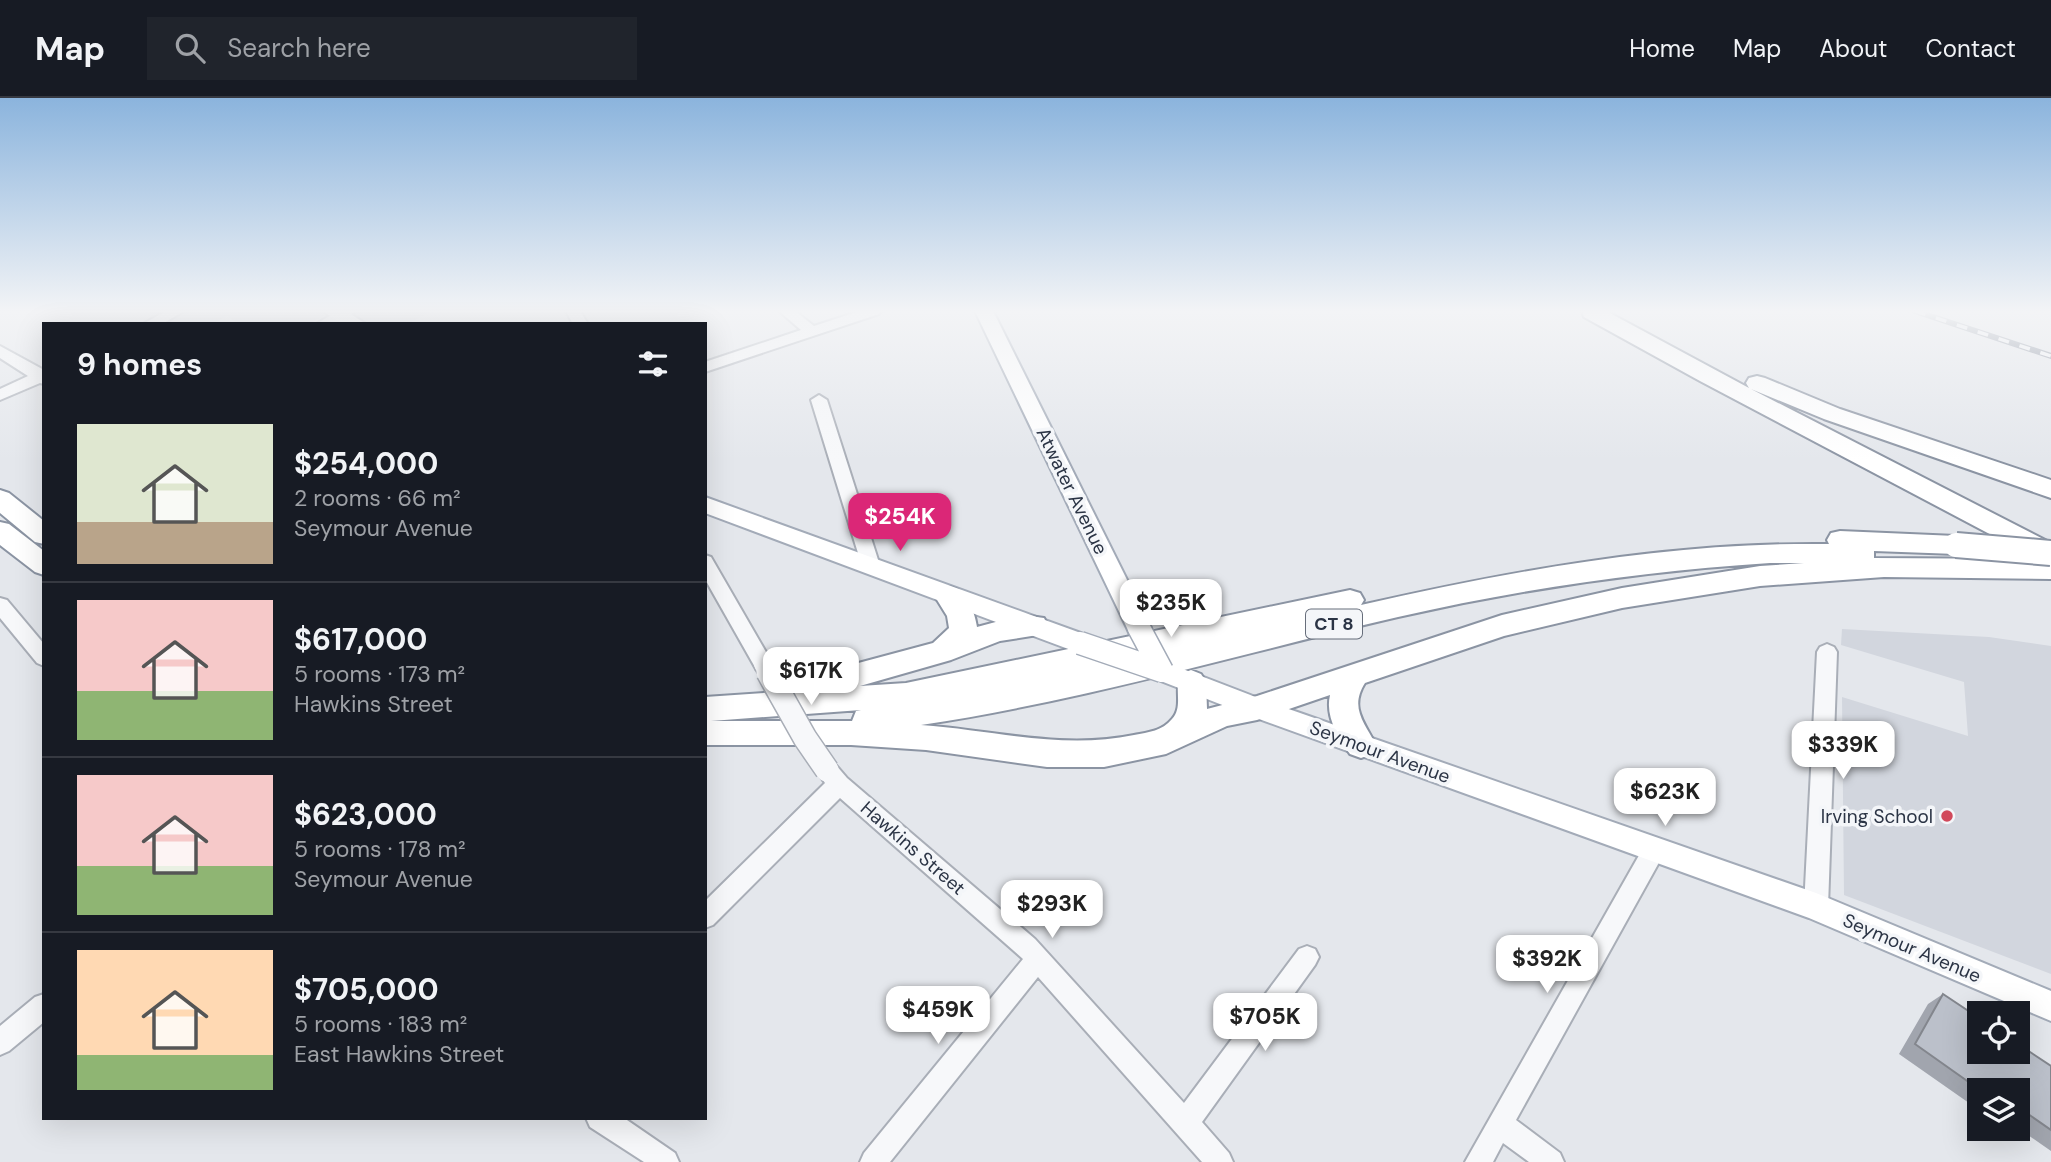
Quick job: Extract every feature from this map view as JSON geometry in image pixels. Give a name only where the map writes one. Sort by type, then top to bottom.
[{"type":"highway","points":[[1680,361],[2051,554]]},
{"type":"highway","points":[[1707,361],[1832,414],[2051,489]]},
{"type":"highway","points":[[0,499],[42,533]]},
{"type":"highway","points":[[0,531],[42,563]]},
{"type":"highway","name":"CT 8","points":[[707,709],[906,695],[1484,571],[1607,549],[1718,541],[1817,539],[1965,557]]},
{"type":"highway","name":"CT 8","points":[[707,732],[816,726],[925,715],[1038,692],[1497,586],[1616,567],[1721,556],[1820,551],[1965,557],[2051,554]]},
{"type":"highway","points":[[707,732],[851,733],[926,738],[1073,755],[1129,750],[1166,741],[1222,715],[1257,708],[1502,626],[1622,598],[1760,576],[1884,567],[1965,557],[2051,568]]},
{"type":"highway","points":[[943,651],[955,641],[963,629],[961,614],[948,595]]},
{"type":"highway","points":[[707,702],[802,689],[853,678],[1011,627],[1034,626]]},
{"type":"highway","points":[[1356,674],[1345,688],[1341,702],[1348,727],[1361,745]]},
{"type":"highway","points":[[1166,741],[1184,728],[1193,714],[1194,699],[1176,676]]},
{"type":"main road","name":"Atwater Avenue","points":[[1008,361],[1139,628],[1176,676]]},
{"type":"main road","name":"Seymour Avenue","points":[[707,506],[1257,708],[1816,907],[2051,1006]]},
{"type":"street","points":[[17,361],[42,375]]},
{"type":"street","points":[[707,366],[724,361]]},
{"type":"street","points":[[0,395],[42,376]]},
{"type":"street","points":[[819,400],[871,566]]},
{"type":"street","name":"Hawkins Street","points":[[707,566],[805,738],[833,777],[1038,959],[1220,1162]]},
{"type":"street","points":[[0,605],[42,656]]},
{"type":"street","points":[[1816,907],[1827,652]]},
{"type":"street","points":[[707,916],[833,777]]},
{"type":"street","points":[[1478,1162],[1654,850]]},
{"type":"street","points":[[1186,1122],[1307,957]]},
{"type":"street","points":[[873,1162],[1038,959]]},
{"type":"street","points":[[0,1042],[42,1008]]},
{"type":"street","points":[[602,1120],[666,1162]]},
{"type":"street","points":[[1500,1125],[1551,1162]]},
{"type":"shaded area","name":"Irving School","points":[[1842,629],[1989,637],[2051,646],[2051,974],[1844,895],[1842,697],[1968,736],[1964,682],[1841,645]]},
{"type":"building","points":[[1943,994],[1967,1010],[1967,1064],[2030,1064],[2030,1052],[2051,1066],[2051,1130],[2030,1115],[2030,1078],[1967,1078],[1967,1081],[1915,1044]]},
{"type":"place","name":"Irving School","points":[[1947,816]]}]
